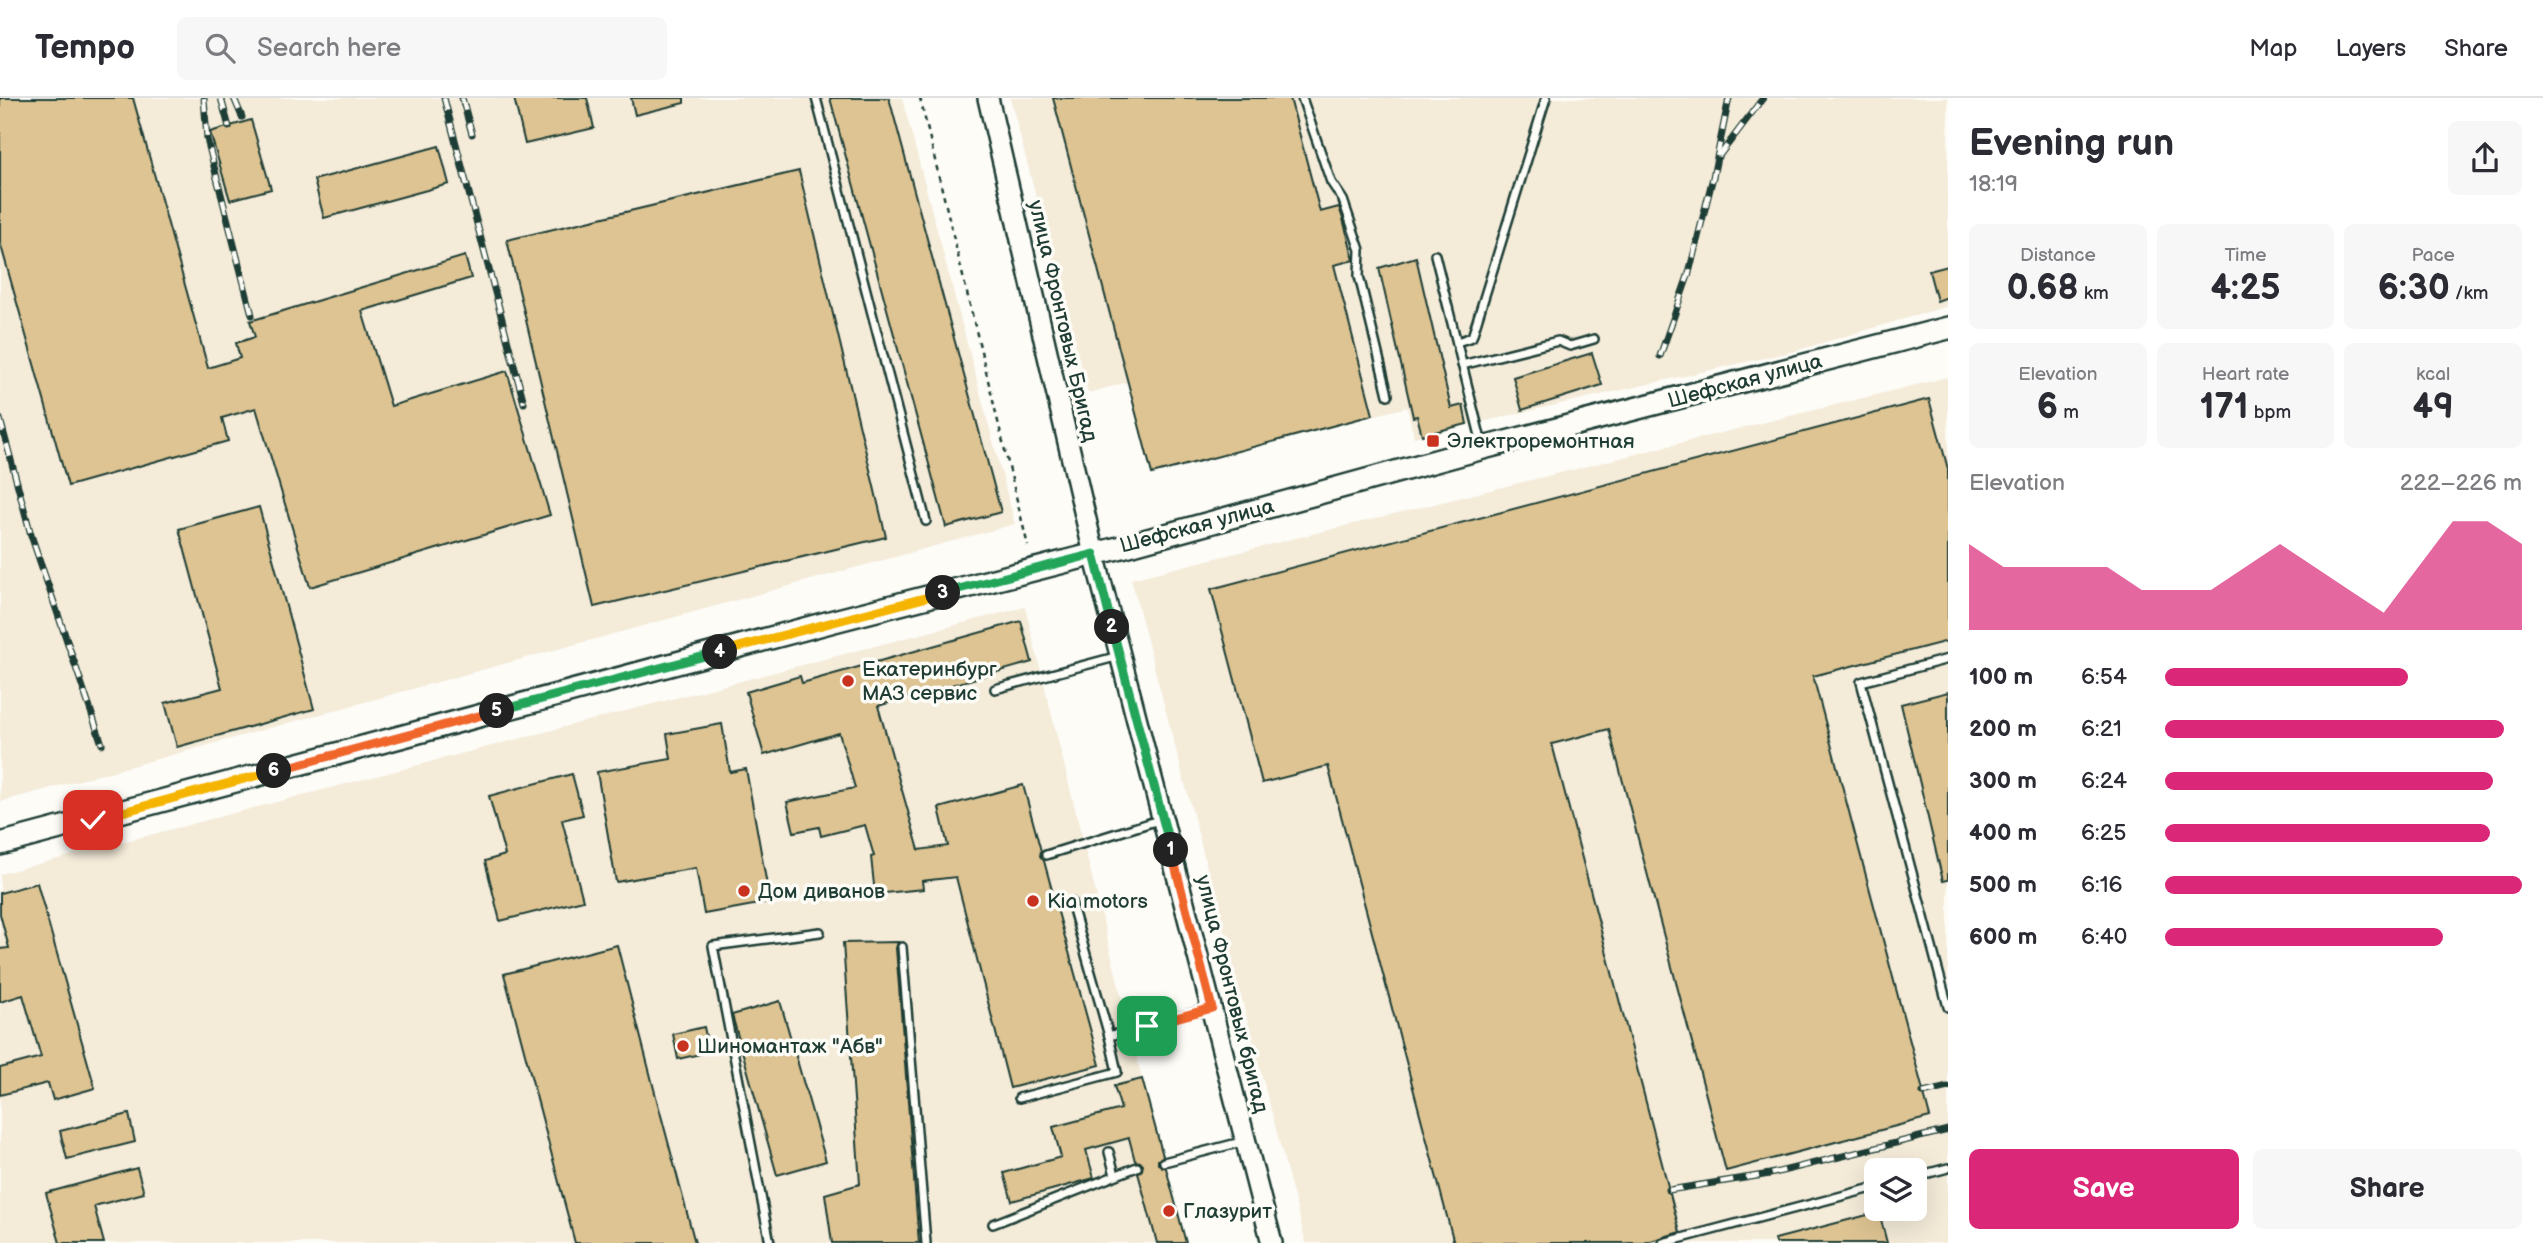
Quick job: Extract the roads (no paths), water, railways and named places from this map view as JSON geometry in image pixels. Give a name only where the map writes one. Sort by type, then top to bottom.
[{"type":"main road","name":"улица Фронтовых Бригад","points":[[988,98],[1094,554]]},
{"type":"main road","name":"Шефская улица","points":[[0,844],[1483,448],[1948,328]]},
{"type":"main road","name":"улица Фронтовых бригад","points":[[1094,554],[1272,1243]]},
{"type":"lane","points":[[816,98],[926,521]]},
{"type":"lane","points":[[1302,98],[1331,182],[1343,200],[1360,250],[1359,276],[1388,395]]},
{"type":"lane","points":[[1457,342],[1472,337],[1546,98]]},
{"type":"lane","points":[[1435,255],[1483,448]]},
{"type":"lane","points":[[1462,365],[1558,341],[1570,346],[1594,339]]},
{"type":"lane","points":[[995,689],[1120,656]]},
{"type":"lane","points":[[1948,659],[1860,682],[1948,1007]]},
{"type":"lane","points":[[1046,855],[1163,819]]},
{"type":"lane","points":[[1019,1098],[1117,1072],[1071,902]]},
{"type":"lane","points":[[769,1243],[713,946],[820,932]]},
{"type":"lane","points":[[902,947],[926,1243]]},
{"type":"lane","points":[[1109,1036],[1212,1008]]},
{"type":"lane","points":[[1164,1162],[1246,1140]]},
{"type":"lane","points":[[1109,1152],[1115,1175]]},
{"type":"lane","points":[[993,1224],[1137,1167]]},
{"type":"lane","points":[[1927,1174],[1948,1168]]},
{"type":"lane","points":[[1663,1243],[1864,1190]]},
{"type":"railway","points":[[204,98],[207,139],[252,315]]},
{"type":"railway","points":[[221,98],[229,127]]},
{"type":"railway","points":[[234,98],[242,117]]},
{"type":"railway","points":[[444,98],[524,403]]},
{"type":"railway","points":[[462,98],[472,134]]},
{"type":"railway","points":[[1660,356],[1689,273],[1729,98]]},
{"type":"railway","points":[[1719,156],[1763,98]]},
{"type":"railway","points":[[0,419],[31,535],[102,744]]},
{"type":"railway","points":[[1923,1093],[1948,1087]]},
{"type":"railway","points":[[1669,1190],[1770,1174],[1948,1130]]},
{"type":"place","name":"Электроремонтная","points":[[1433,441]]},
{"type":"place","name":"Екатеринбург МАЗ сервис","points":[[848,681]]},
{"type":"place","name":"Дом диванов","points":[[744,891]]},
{"type":"place","name":"Kia motors","points":[[1033,901]]},
{"type":"place","name":"Шиномантаж \"Абв\"","points":[[683,1046]]},
{"type":"place","name":"Глазурит","points":[[1169,1211]]}]
